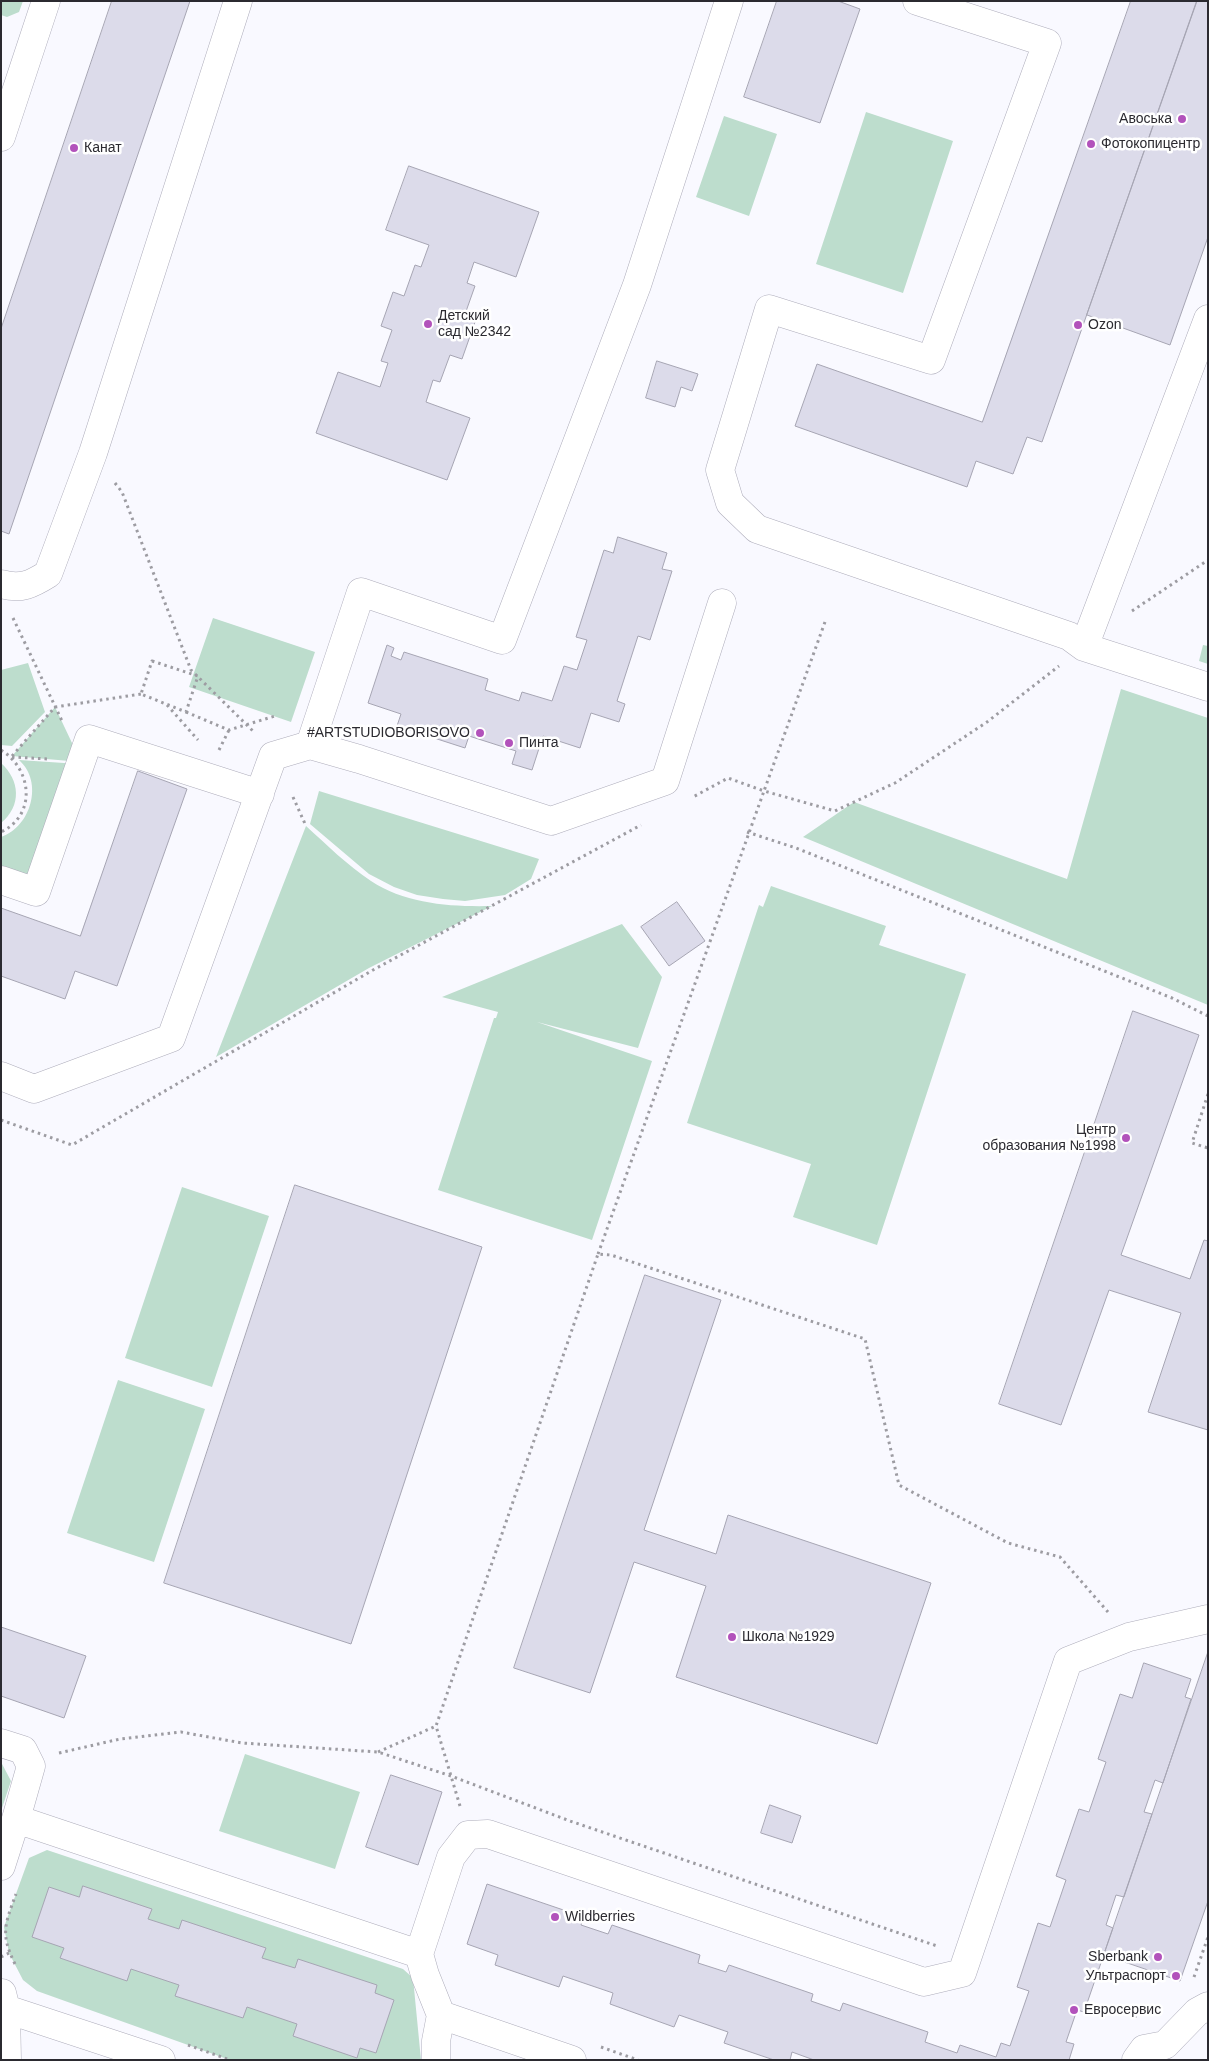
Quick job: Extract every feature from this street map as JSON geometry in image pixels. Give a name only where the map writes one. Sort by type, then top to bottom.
[{"type":"lane","points":[[1,138],[46,1]]},
{"type":"lane","points":[[1,584],[10,586],[30,585],[48,574],[93,453],[238,1]]},
{"type":"lane","points":[[310,745],[361,592],[502,640],[637,285],[729,1]]},
{"type":"lane","points":[[917,1],[1047,42],[932,360],[769,308],[720,470],[730,503],[757,529],[1069,636],[1084,648],[1208,687]]},
{"type":"lane","points":[[1084,648],[1208,319]]},
{"type":"lane","points":[[1,1076],[34,1089],[171,1038],[273,756],[310,745],[551,821],[560,818],[665,781],[722,603]]},
{"type":"lane","points":[[1,880],[36,892],[89,739],[260,794]]},
{"type":"lane","points":[[436,2060],[436,2041],[441,2015],[419,1954],[451,1857],[468,1835],[488,1834],[924,1982],[962,1973],[1068,1661],[1129,1637],[1208,1619]]},
{"type":"lane","points":[[1,1743],[23,1750],[31,1766],[1,1866]]},
{"type":"lane","points":[[16,1819],[419,1954]]},
{"type":"lane","points":[[7,2060],[3,2001],[161,2060]]},
{"type":"lane","points":[[1136,2060],[1144,2049],[1165,2045],[1196,2012],[1208,2006]]},
{"type":"lane","points":[[441,2015],[582,2052]]},
{"type":"path","points":[[93,453],[122,492],[191,670],[247,724],[273,756],[306,826]]},
{"type":"path","points":[[1128,614],[1208,560]]},
{"type":"path","points":[[10,611],[81,762]]},
{"type":"path","points":[[468,1835],[436,1726],[598,1254],[825,622]]},
{"type":"path","points":[[685,801],[728,778],[764,791],[835,811],[894,783],[987,722],[1084,648]]},
{"type":"path","points":[[141,694],[152,660],[198,676]]},
{"type":"path","points":[[186,712],[198,676]]},
{"type":"path","points":[[12,756],[55,707],[141,694],[229,730],[275,716]]},
{"type":"path","points":[[167,704],[203,745]]},
{"type":"path","points":[[1,750],[12,756],[20,768],[26,781],[27,795],[23,809],[15,821],[1,832]]},
{"type":"path","points":[[1,1120],[72,1146],[373,970],[642,825]]},
{"type":"path","points":[[748,832],[796,848],[1144,987],[1208,1016]]},
{"type":"path","points":[[1208,1094],[1192,1143],[1208,1148]]},
{"type":"path","points":[[598,1254],[611,1255],[865,1339],[899,1485],[1008,1543],[1060,1557],[1129,1637]]},
{"type":"path","points":[[378,1752],[436,1726]]},
{"type":"path","points":[[16,1893],[4,1927],[9,1953],[18,1971]]},
{"type":"path","points":[[1193,1979],[1208,1937]]},
{"type":"path","points":[[1,1957],[9,1953]]},
{"type":"path","points":[[1131,2019],[1159,2004]]},
{"type":"path","points":[[184,2043],[230,2060]]},
{"type":"path","points":[[582,2052],[638,2060]]},
{"type":"green space","points":[[1,1],[23,1],[19,12],[7,17],[1,15]]},
{"type":"green space","points":[[866,112],[953,141],[903,293],[816,264]]},
{"type":"green space","points":[[724,116],[777,134],[749,216],[696,197]]},
{"type":"green space","points":[[213,618],[315,652],[291,722],[189,687]]},
{"type":"green space","points":[[1203,645],[1208,646],[1208,664],[1199,661]]},
{"type":"green space","points":[[28,663],[45,712],[12,746],[1,745],[1,670]]},
{"type":"green space","points":[[1121,689],[1208,718],[1208,1005],[803,837],[854,802],[1067,879]]},
{"type":"green space","points":[[55,707],[81,762],[12,756]]},
{"type":"green space","points":[[19,760],[79,764],[38,881],[1,870],[1,837],[11,832],[20,824],[31,803],[31,780],[27,769]]},
{"type":"green space","points":[[1,763],[12,777],[16,793],[13,809],[1,823]]},
{"type":"green space","points":[[319,791],[539,859],[531,879],[505,895],[465,901],[417,895],[394,887],[369,874],[310,824]]},
{"type":"green space","points":[[306,826],[337,855],[371,881],[385,889],[429,903],[492,906],[369,968],[216,1057]]},
{"type":"green space","points":[[771,886],[886,926],[879,945],[966,974],[877,1245],[793,1217],[811,1164],[687,1123],[759,905],[763,907]]},
{"type":"green space","points":[[622,924],[662,977],[638,1048],[537,1022],[652,1061],[592,1240],[438,1190],[494,1018],[496,1018],[498,1012],[442,997]]},
{"type":"green space","points":[[182,1187],[269,1216],[212,1387],[125,1358]]},
{"type":"green space","points":[[118,1380],[205,1409],[154,1562],[67,1533]]},
{"type":"green space","points":[[245,1754],[360,1792],[335,1869],[219,1831]]},
{"type":"green space","points":[[1,1762],[11,1781],[1,1811]]},
{"type":"green space","points":[[47,1850],[403,1969],[413,1978],[421,2060],[230,2060],[37,1991],[23,1980],[9,1953],[4,1927],[29,1858]]},
{"type":"building","points":[[112,1],[190,1],[9,534],[1,531],[1,329]]},
{"type":"building","points":[[777,1],[838,1],[860,9],[820,123],[744,97]]},
{"type":"building","points":[[1131,1],[1197,1],[1042,442],[1027,437],[1013,474],[976,461],[967,487],[795,426],[817,364],[982,422]]},
{"type":"building","name":"Авоська","points":[[1197,1],[1208,1],[1208,237],[1170,345],[1087,315]]},
{"type":"building","name":"Детский сад №2342","points":[[409,166],[539,212],[516,277],[474,262],[467,283],[475,286],[464,317],[475,322],[462,359],[450,355],[440,382],[433,380],[426,402],[470,418],[447,480],[316,433],[338,372],[380,387],[388,363],[381,361],[392,330],[381,326],[393,292],[404,296],[415,265],[421,267],[429,245],[386,230]]},
{"type":"building","points":[[657,361],[698,374],[692,391],[681,387],[675,407],[646,398]]},
{"type":"building","points":[[618,537],[667,553],[662,569],[672,571],[650,640],[638,636],[617,701],[625,704],[619,722],[591,713],[580,748],[543,736],[532,770],[512,764],[516,751],[469,736],[465,748],[397,726],[401,714],[368,703],[387,645],[394,648],[391,656],[401,660],[404,652],[488,679],[485,690],[519,701],[522,692],[552,701],[564,666],[577,670],[587,640],[576,637],[604,550],[613,553]]},
{"type":"building","points":[[138,771],[187,789],[117,986],[75,971],[65,999],[1,976],[1,908],[80,936]]},
{"type":"building","points":[[677,902],[705,941],[669,966],[641,927]]},
{"type":"building","name":"Центр образования №1998","points":[[1133,1011],[1199,1035],[1121,1255],[1190,1279],[1204,1240],[1208,1241],[1208,1430],[1148,1412],[1181,1313],[1109,1290],[1061,1425],[999,1404]]},
{"type":"building","points":[[295,1185],[482,1247],[351,1644],[164,1583]]},
{"type":"building","points":[[645,1275],[721,1300],[644,1530],[716,1554],[728,1515],[931,1583],[877,1744],[676,1677],[706,1586],[634,1562],[590,1693],[514,1668]]},
{"type":"building","points":[[1,1627],[86,1656],[64,1718],[1,1696]]},
{"type":"building","points":[[1208,1652],[1208,1901],[1180,1981],[1104,1955]]},
{"type":"building","points":[[1144,1663],[1191,1679],[1185,1697],[1191,1699],[1163,1783],[1155,1780],[1144,1812],[1152,1814],[1124,1897],[1116,1895],[1106,1925],[1113,1928],[1084,2012],[1077,2010],[1066,2042],[1074,2044],[1069,2060],[814,2060],[792,2052],[790,2060],[774,2060],[724,2043],[728,2032],[679,2015],[674,2027],[610,2004],[613,1993],[563,1976],[559,1987],[495,1965],[498,1955],[467,1944],[487,1884],[584,1917],[581,1925],[608,1934],[612,1925],[700,1955],[698,1963],[726,1972],[729,1965],[813,1994],[811,2001],[840,2011],[843,2003],[928,2032],[925,2042],[957,2053],[960,2045],[996,2057],[1001,2043],[1010,2046],[1029,1991],[1017,1987],[1038,1923],[1050,1927],[1066,1880],[1056,1876],[1079,1809],[1089,1812],[1106,1762],[1098,1759],[1120,1694],[1132,1698]]},
{"type":"building","points":[[391,1775],[442,1792],[418,1865],[366,1847]]},
{"type":"building","points":[[770,1805],[801,1816],[792,1843],[761,1833]]},
{"type":"building","points":[[83,1886],[152,1909],[148,1919],[179,1929],[182,1920],[266,1948],[262,1958],[295,1968],[298,1959],[377,1985],[375,1993],[394,2000],[376,2053],[360,2048],[357,2058],[293,2036],[297,2024],[247,2007],[243,2018],[175,1996],[179,1985],[131,1969],[127,1981],[60,1958],[64,1948],[32,1937],[49,1887],[79,1897]]},
{"type":"place","name":"Авоська","points":[[1182,119]]},
{"type":"place","name":"Фотокопицентр","points":[[1091,144]]},
{"type":"place","name":"Канат","points":[[74,148]]},
{"type":"place","name":"Детский сад №2342","points":[[428,324]]},
{"type":"place","name":"Ozon","points":[[1078,325]]},
{"type":"place","name":"#ARTSTUDIOBORISOVO","points":[[480,733]]},
{"type":"place","name":"Пинта","points":[[509,743]]},
{"type":"place","name":"Центр образования №1998","points":[[1126,1138]]},
{"type":"place","name":"Школа №1929","points":[[732,1637]]},
{"type":"place","name":"Wildberries","points":[[555,1917]]},
{"type":"place","name":"Sberbank","points":[[1158,1957]]},
{"type":"place","name":"Ультраспорт","points":[[1176,1976]]},
{"type":"place","name":"Евросервис","points":[[1074,2010]]}]
